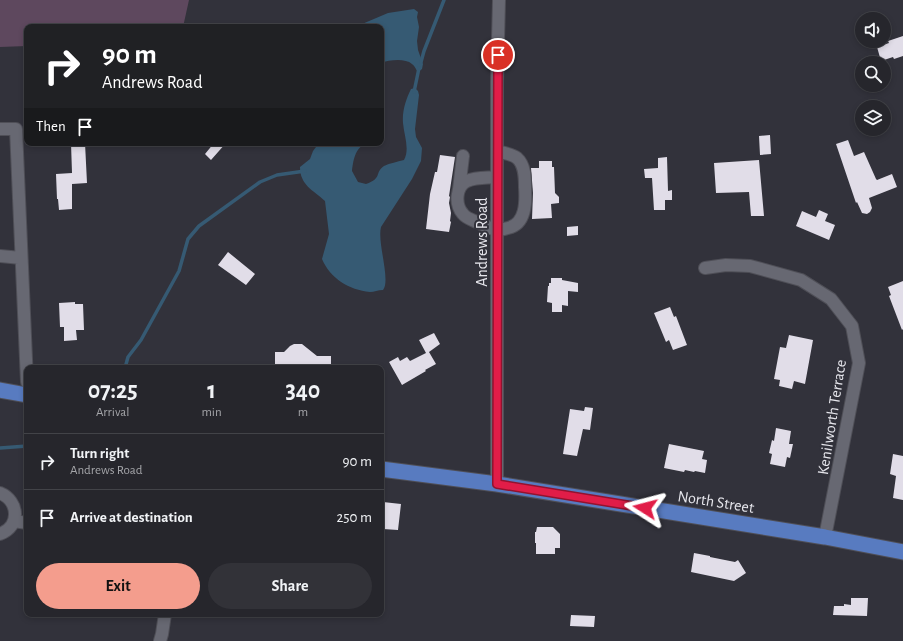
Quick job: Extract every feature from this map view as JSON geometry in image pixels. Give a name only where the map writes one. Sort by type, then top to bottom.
[{"type":"main road","points":[[0,390],[24,394]]},
{"type":"main road","name":"North Street","points":[[384,469],[497,484],[825,537],[903,552]]},
{"type":"street","name":"Andrews Road","points":[[497,484],[497,151],[499,0]]},
{"type":"street","points":[[0,129],[16,128],[26,365]]},
{"type":"street","points":[[463,156],[457,196],[462,213],[467,218],[497,230],[511,227],[518,223],[525,209],[526,197],[525,176],[520,162],[512,155],[497,151]]},
{"type":"street","points":[[459,189],[465,182],[475,179],[497,177]]},
{"type":"street","points":[[0,256],[21,258]]},
{"type":"street","name":"Kenilworth Terrace","points":[[705,268],[726,265],[750,266],[801,280],[832,299],[852,326],[859,363],[825,537]]},
{"type":"street","points":[[0,493],[7,496],[12,501],[16,514],[10,527],[5,532],[0,534]]},
{"type":"street","points":[[14,521],[24,523]]},
{"type":"street","points":[[160,641],[165,617]]},
{"type":"shaded area","points":[[0,0],[189,0],[184,24],[24,24],[24,46],[0,47]]},
{"type":"water","points":[[414,9],[418,12],[417,17],[419,27],[417,41],[418,50],[423,64],[422,69],[418,72],[409,62],[392,60],[384,62],[384,24],[362,24],[388,13]]},
{"type":"water","points":[[415,88],[419,95],[415,129],[416,137],[422,148],[421,161],[412,179],[381,227],[380,234],[386,278],[383,290],[370,292],[362,291],[341,282],[325,266],[322,259],[329,234],[325,201],[305,183],[302,178],[300,167],[310,159],[313,151],[318,146],[362,146],[357,151],[352,171],[358,182],[366,184],[377,178],[379,171],[384,166],[404,160],[407,147],[403,119],[406,101],[411,89]]},
{"type":"building","points":[[903,36],[903,56],[894,59],[891,56],[880,56],[877,48],[891,48],[891,40]]},
{"type":"building","points":[[770,135],[771,154],[760,155],[759,136]]},
{"type":"building","points":[[848,140],[854,156],[864,152],[877,180],[892,174],[897,187],[869,198],[872,208],[867,214],[862,213],[857,202],[856,203],[836,144]]},
{"type":"building","points":[[71,146],[85,146],[87,183],[72,184],[72,209],[59,210],[56,174],[72,173]]},
{"type":"building","points":[[212,146],[223,146],[211,160],[205,154]]},
{"type":"building","points":[[440,155],[455,157],[449,196],[451,222],[449,232],[426,229],[430,194],[435,172],[437,172]]},
{"type":"building","points":[[667,157],[668,191],[672,190],[672,200],[665,200],[665,210],[654,210],[652,178],[645,178],[644,169],[658,168],[658,158]]},
{"type":"building","points":[[759,160],[764,216],[751,216],[749,192],[716,193],[714,163]]},
{"type":"building","points":[[539,161],[552,161],[552,167],[554,167],[555,193],[559,197],[559,203],[551,204],[552,218],[532,219],[533,193],[531,168],[539,168]]},
{"type":"building","points":[[819,210],[828,214],[825,221],[835,225],[829,240],[796,226],[802,211],[816,217]]},
{"type":"building","points":[[578,226],[578,235],[567,236],[567,227]]},
{"type":"building","points":[[228,252],[255,274],[246,285],[218,265]]},
{"type":"building","points":[[551,278],[562,278],[562,280],[578,283],[578,292],[568,291],[568,306],[562,305],[562,312],[552,312],[552,303],[547,302],[548,286],[549,283],[551,283]]},
{"type":"building","points":[[903,281],[902,330],[889,296],[891,295],[888,287]]},
{"type":"building","points":[[75,302],[75,304],[83,304],[84,330],[76,330],[77,340],[64,341],[64,327],[60,327],[59,303]]},
{"type":"building","points":[[670,307],[674,317],[676,316],[687,345],[673,350],[669,340],[666,342],[654,313]]},
{"type":"building","points":[[434,333],[440,344],[429,352],[436,364],[402,385],[389,362],[398,357],[400,361],[407,357],[410,361],[426,353],[419,340]]},
{"type":"building","points":[[789,335],[813,340],[805,384],[794,381],[792,389],[779,386],[780,380],[774,379],[780,347],[786,348]]},
{"type":"building","points":[[294,344],[302,344],[317,356],[331,356],[331,365],[275,365],[275,352],[284,352]]},
{"type":"building","points":[[585,407],[593,408],[590,430],[583,429],[577,456],[563,454],[570,409],[584,411]]},
{"type":"building","points":[[776,428],[791,431],[789,444],[793,444],[790,458],[787,457],[785,467],[770,464],[772,454],[769,453],[772,440],[774,441]]},
{"type":"building","points":[[669,444],[704,451],[702,459],[707,460],[705,473],[685,470],[684,472],[664,468]]},
{"type":"building","points":[[893,454],[903,456],[903,500],[893,498],[896,476],[890,474]]},
{"type":"building","points":[[384,502],[401,504],[398,530],[384,529]]},
{"type":"building","points":[[537,527],[553,527],[560,534],[560,548],[555,548],[555,554],[536,554],[535,532]]},
{"type":"building","points":[[694,553],[735,562],[738,560],[746,573],[734,581],[691,572]]},
{"type":"building","points":[[851,598],[868,598],[867,616],[833,615],[834,606],[844,606],[844,604],[851,605]]},
{"type":"building","points":[[571,615],[595,616],[594,627],[570,626]]},
{"type":"waterway","points":[[421,62],[444,0]]},
{"type":"waterway","points":[[414,92],[419,68]]},
{"type":"waterway","points":[[126,365],[128,357],[141,340],[179,271],[188,239],[199,226],[260,182],[277,175],[305,171]]},
{"type":"waterway","points":[[0,448],[24,446]]},
{"type":"route","points":[[498,55],[497,484],[645,508]]}]
